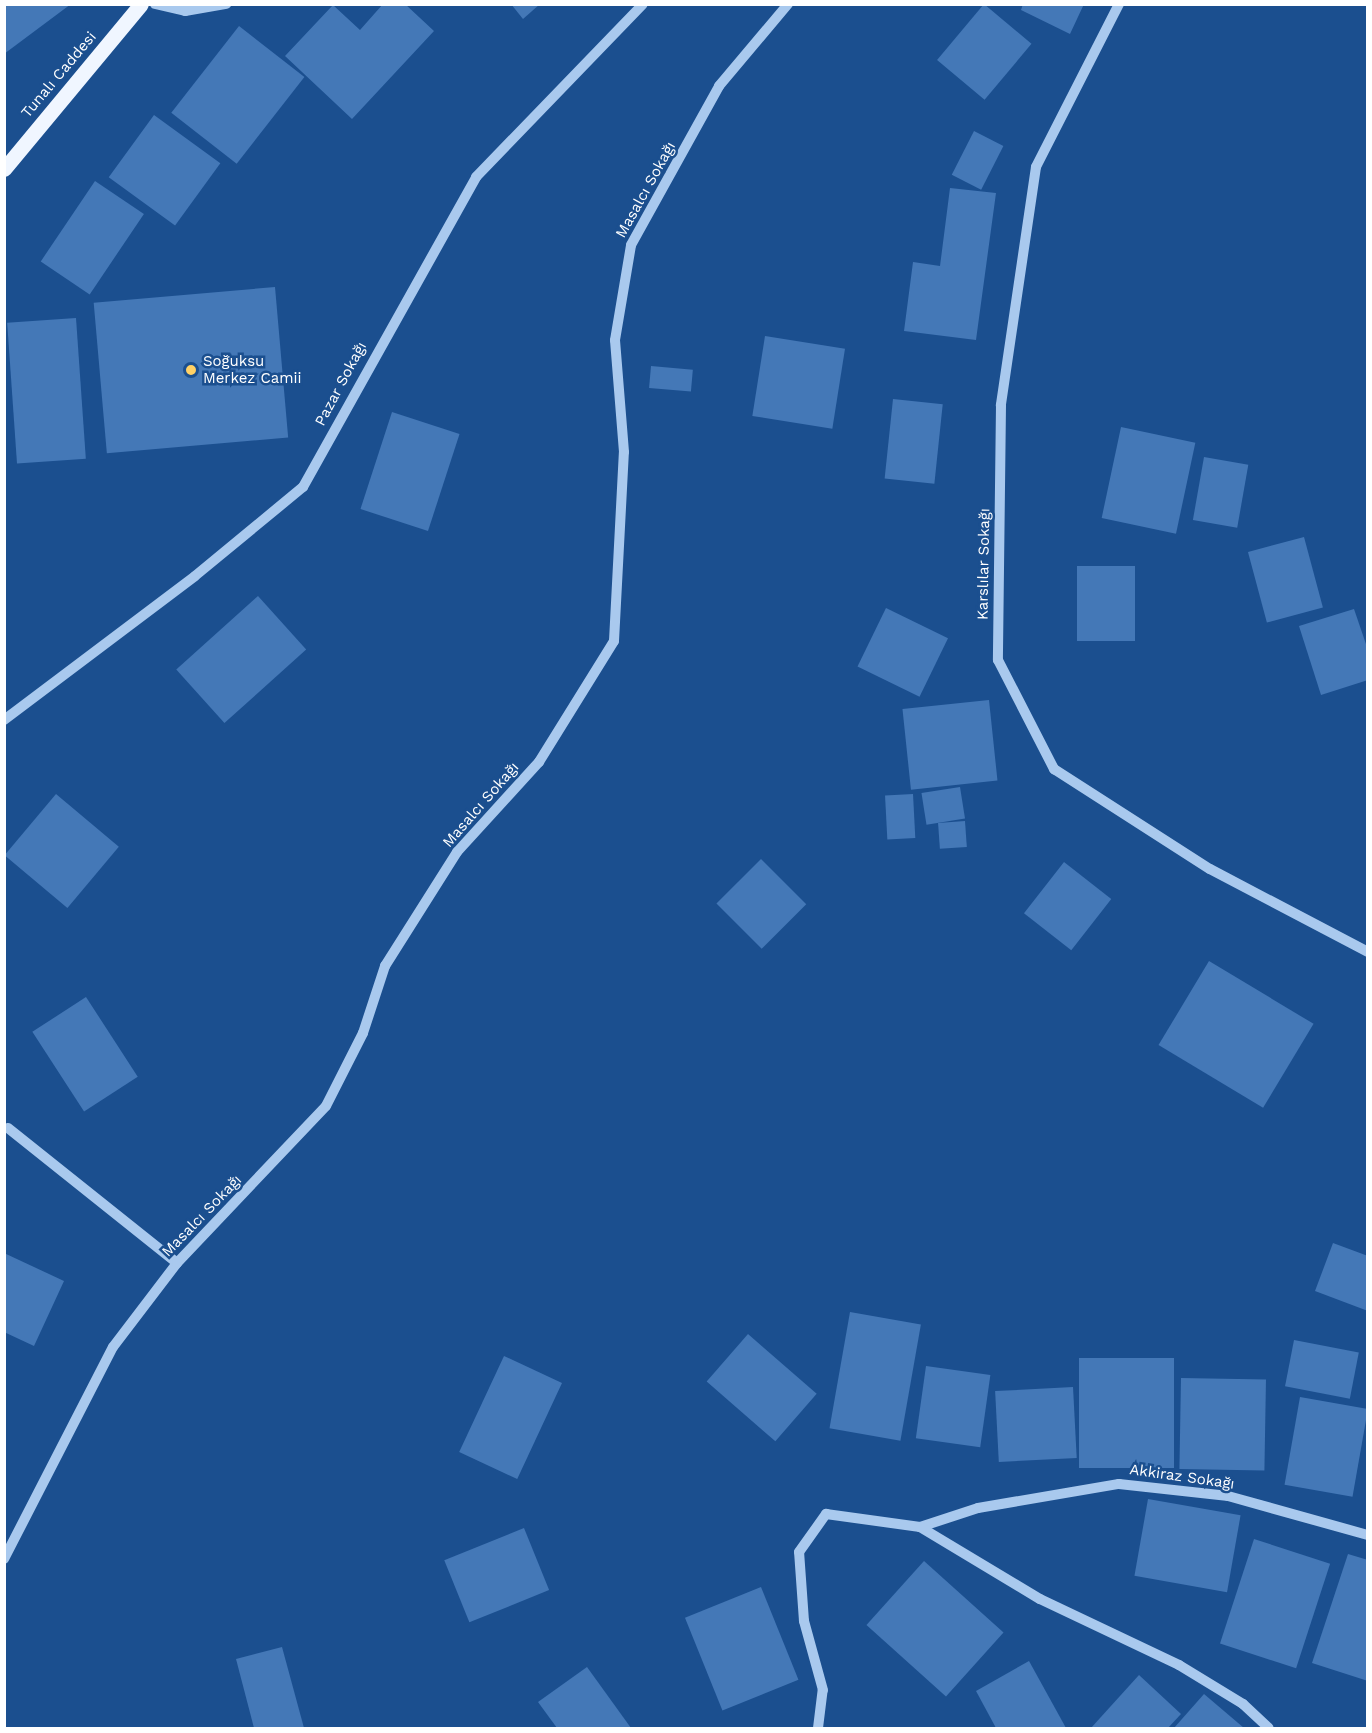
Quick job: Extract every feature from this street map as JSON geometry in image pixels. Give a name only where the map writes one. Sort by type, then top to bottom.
[{"type":"main road","name":"Tunalı Caddesi","points":[[4,169],[141,4]]},
{"type":"street","points":[[155,4],[185,11],[226,4]]},
{"type":"street","name":"Pazar Sokağı","points":[[4,720],[195,576],[303,487],[476,177],[643,4]]},
{"type":"street","name":"Masalcı Sokağı","points":[[4,1559],[113,1347],[177,1263],[326,1106],[363,1033],[385,966],[457,852],[539,762],[614,641],[624,452],[615,340],[631,245],[719,86],[788,4]]},
{"type":"street","name":"Karslılar Sokağı","points":[[1119,4],[1036,166],[1001,405],[998,660],[1054,769],[1210,869],[1368,952]]},
{"type":"street","points":[[8,1128],[177,1263]]},
{"type":"street","name":"Akkiraz Sokağı","points":[[920,1527],[978,1508],[1119,1484],[1228,1496],[1368,1535]]},
{"type":"street","points":[[818,1728],[823,1690],[804,1621],[799,1552],[826,1514],[920,1527],[1040,1599],[1179,1665],[1242,1704],[1269,1728]]},
{"type":"building","points":[[4,4],[71,4],[4,54]]},
{"type":"building","points":[[383,4],[405,4],[434,31],[352,119],[285,56],[333,5],[360,30]]},
{"type":"building","points":[[511,4],[540,4],[523,19]]},
{"type":"building","points":[[984,4],[1031,44],[985,100],[937,60]]},
{"type":"building","points":[[1023,4],[1084,4],[1070,34],[1021,10]]},
{"type":"building","points":[[239,26],[304,77],[237,164],[171,113]]},
{"type":"building","points":[[154,115],[220,163],[175,225],[109,177]]},
{"type":"building","points":[[974,131],[1003,146],[981,190],[952,175]]},
{"type":"building","points":[[95,181],[144,214],[90,294],[41,261]]},
{"type":"building","points":[[950,188],[996,193],[976,340],[904,331],[913,262],[940,266]]},
{"type":"building","name":"Soğuksu Merkez Camii","points":[[275,287],[288,437],[107,453],[94,303]]},
{"type":"building","points":[[76,318],[86,459],[17,463],[7,323]]},
{"type":"building","points":[[765,336],[845,349],[832,429],[752,416]]},
{"type":"building","points":[[651,366],[693,370],[691,392],[649,388]]},
{"type":"building","points":[[893,399],[943,404],[934,484],[885,479]]},
{"type":"building","points":[[392,412],[460,434],[428,531],[360,509]]},
{"type":"building","points":[[1121,427],[1195,443],[1176,534],[1102,518]]},
{"type":"building","points":[[1204,457],[1248,465],[1237,528],[1193,520]]},
{"type":"building","points":[[1304,537],[1323,608],[1267,623],[1248,552]]},
{"type":"building","points":[[1077,566],[1135,566],[1135,641],[1077,641]]},
{"type":"building","points":[[258,596],[306,650],[224,723],[176,670]]},
{"type":"building","points":[[886,608],[948,638],[920,697],[858,666]]},
{"type":"building","points":[[1354,609],[1368,650],[1368,680],[1321,695],[1299,626]]},
{"type":"building","points":[[989,700],[997,781],[911,790],[902,709]]},
{"type":"building","points":[[960,787],[965,819],[926,825],[921,793]]},
{"type":"building","points":[[56,794],[119,847],[67,908],[5,855]]},
{"type":"building","points":[[913,794],[915,838],[887,839],[885,795]]},
{"type":"building","points":[[965,821],[967,847],[940,849],[938,823]]},
{"type":"building","points":[[761,859],[806,904],[762,949],[716,904]]},
{"type":"building","points":[[1064,862],[1111,899],[1071,950],[1024,913]]},
{"type":"building","points":[[1209,961],[1314,1024],[1263,1108],[1159,1045]]},
{"type":"building","points":[[86,997],[138,1077],[84,1112],[32,1032]]},
{"type":"building","points":[[1333,1243],[1368,1256],[1368,1311],[1315,1291]]},
{"type":"building","points":[[4,1253],[64,1281],[34,1346],[4,1332]]},
{"type":"building","points":[[850,1312],[921,1325],[900,1441],[830,1428]]},
{"type":"building","points":[[748,1334],[817,1394],[775,1441],[707,1382]]},
{"type":"building","points":[[1294,1340],[1359,1353],[1350,1399],[1285,1386]]},
{"type":"building","points":[[504,1356],[562,1383],[517,1479],[459,1452]]},
{"type":"building","points":[[1079,1358],[1174,1358],[1174,1468],[1079,1468]]},
{"type":"building","points":[[926,1366],[990,1375],[980,1447],[916,1438]]},
{"type":"building","points":[[1181,1378],[1266,1379],[1264,1470],[1179,1469]]},
{"type":"building","points":[[1073,1387],[1077,1458],[999,1462],[995,1391]]},
{"type":"building","points":[[1300,1397],[1368,1409],[1352,1497],[1285,1485]]},
{"type":"building","points":[[1148,1499],[1241,1515],[1227,1592],[1134,1576]]},
{"type":"building","points":[[524,1528],[549,1590],[469,1622],[444,1560]]},
{"type":"building","points":[[1254,1539],[1330,1564],[1296,1668],[1220,1644]]},
{"type":"building","points":[[1348,1554],[1368,1560],[1368,1681],[1312,1663]]},
{"type":"building","points":[[924,1561],[1004,1633],[946,1697],[866,1625]]},
{"type":"building","points":[[761,1587],[798,1680],[722,1710],[685,1618]]},
{"type":"building","points":[[282,1647],[304,1728],[254,1728],[236,1659]]},
{"type":"building","points":[[1029,1661],[1066,1728],[996,1728],[976,1691]]},
{"type":"building","points":[[587,1667],[631,1728],[557,1728],[538,1702]]},
{"type":"building","points":[[1139,1675],[1181,1714],[1168,1728],[1091,1728]]},
{"type":"building","points":[[1204,1694],[1244,1728],[1174,1728]]},
{"type":"place","name":"Soğuksu Merkez Camii","points":[[191,370]]}]
